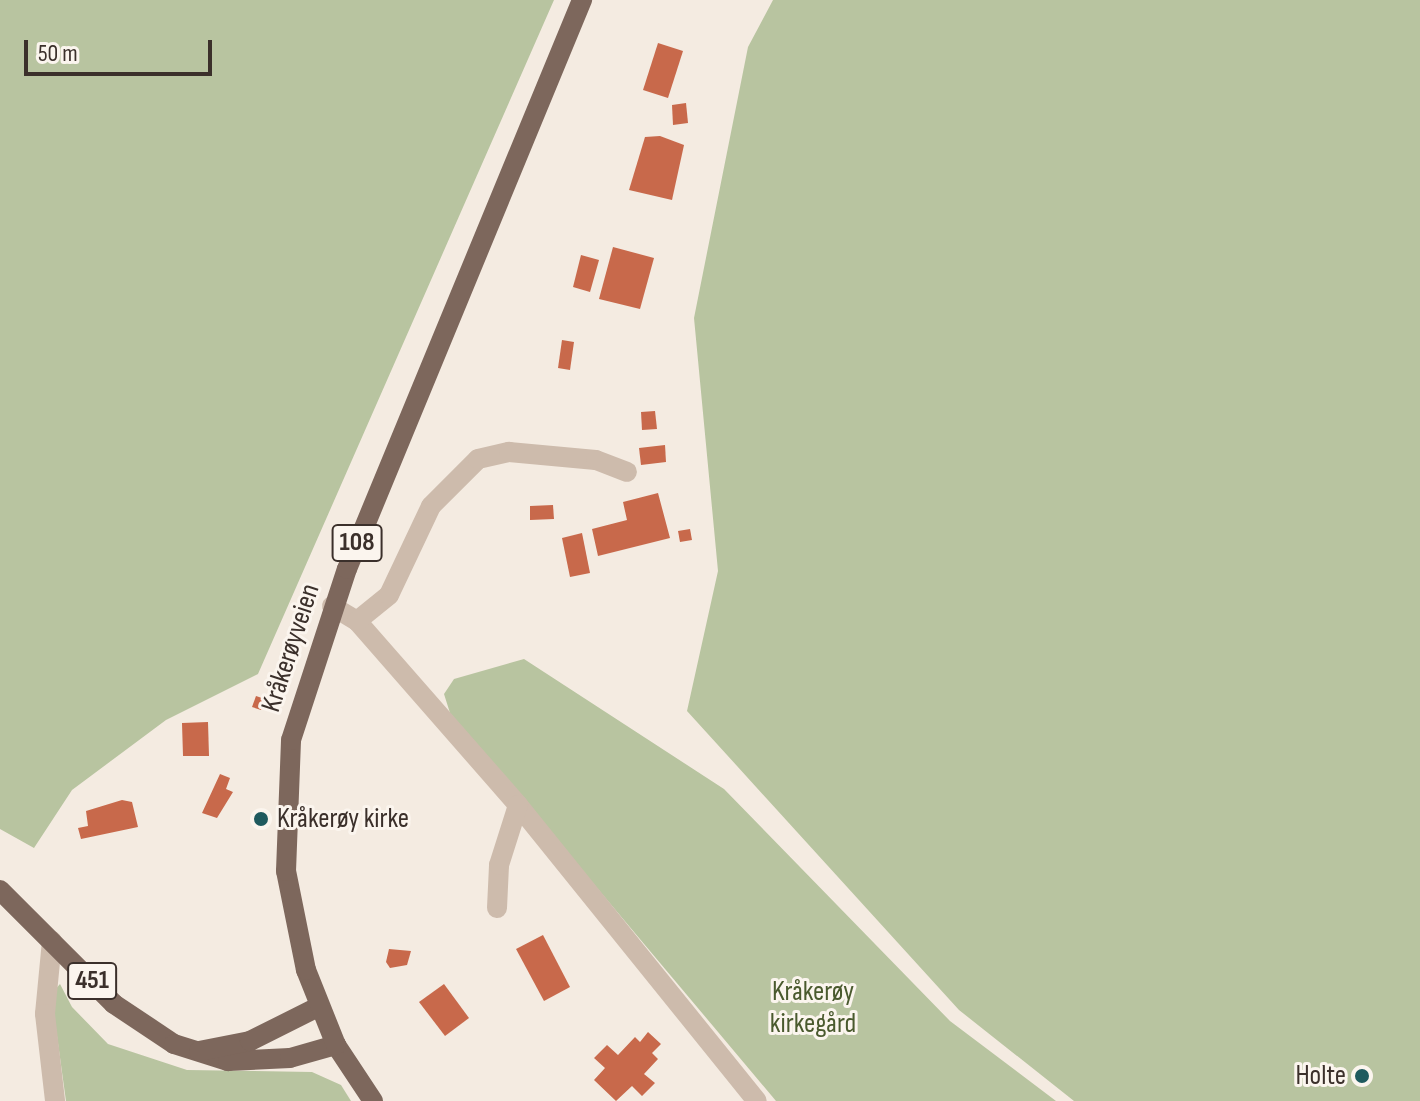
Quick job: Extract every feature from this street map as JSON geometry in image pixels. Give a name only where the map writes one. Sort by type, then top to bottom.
[{"type":"main road","name":"Kråkerøyveien","points":[[373,1101],[336,1045],[318,1007],[286,871],[286,784],[303,695],[332,606],[582,0]]},
{"type":"main road","name":"451","points":[[0,890],[141,1025],[228,1061],[261,1061],[336,1045]]},
{"type":"main road","points":[[199,1051],[250,1041],[318,1007]]},
{"type":"street","points":[[357,621],[389,595],[431,506],[478,459],[509,452],[596,460],[627,472]]},
{"type":"street","points":[[332,606],[357,621],[518,805],[757,1101]]},
{"type":"street","points":[[497,908],[499,865],[518,805]]},
{"type":"street","points":[[52,941],[45,1014],[55,1101]]},
{"type":"green space","points":[[0,0],[554,0],[258,674],[166,720],[72,790],[34,848],[0,829]]},
{"type":"green space","points":[[773,0],[1420,0],[1420,1101],[1074,1101],[959,1010],[687,711],[718,571],[694,318],[748,47]]},
{"type":"green space","name":"Kråkerøy kirkegård","points":[[524,659],[724,789],[950,1021],[1056,1101],[776,1101],[450,713],[444,694],[454,679]]},
{"type":"green space","points":[[60,984],[72,1007],[108,1044],[187,1070],[312,1072],[341,1085],[351,1101],[66,1101],[53,1007],[53,992]]},
{"type":"building","points":[[658,43],[683,51],[668,98],[643,90]]},
{"type":"building","points":[[686,103],[688,123],[673,125],[672,105]]},
{"type":"building","points":[[660,136],[684,145],[672,200],[629,190],[645,137]]},
{"type":"building","points":[[613,247],[654,258],[640,309],[599,299]]},
{"type":"building","points":[[581,255],[599,260],[590,292],[573,287]]},
{"type":"building","points":[[562,340],[574,342],[570,370],[558,368]]},
{"type":"building","points":[[655,411],[657,429],[642,430],[641,412]]},
{"type":"building","points":[[665,445],[666,462],[641,465],[639,448]]},
{"type":"building","points":[[658,493],[670,538],[598,556],[592,529],[627,520],[623,502]]},
{"type":"building","points":[[553,505],[554,519],[530,520],[530,506]]},
{"type":"building","points":[[690,529],[692,540],[680,542],[678,531]]},
{"type":"building","points":[[582,533],[590,573],[570,577],[562,538]]},
{"type":"building","points":[[256,696],[265,699],[261,710],[252,707]]},
{"type":"building","points":[[208,722],[209,756],[183,756],[182,723]]},
{"type":"building","points":[[220,774],[230,778],[226,789],[233,792],[217,818],[202,813]]},
{"type":"building","points":[[122,800],[132,802],[138,827],[81,839],[78,828],[88,826],[86,811]]},
{"type":"building","points":[[543,935],[570,987],[544,1001],[516,949]]},
{"type":"building","points":[[389,949],[411,951],[407,965],[390,968],[386,962]]},
{"type":"building","points":[[444,984],[469,1018],[445,1036],[419,1002]]},
{"type":"building","points":[[648,1032],[661,1044],[652,1053],[658,1059],[644,1074],[655,1083],[642,1096],[632,1086],[616,1101],[594,1080],[605,1068],[594,1058],[607,1045],[618,1055],[635,1037],[640,1042]]},
{"type":"place","name":"Kråkerøy kirke","points":[[261,819]]},
{"type":"place","name":"Holte","points":[[1362,1076]]}]
